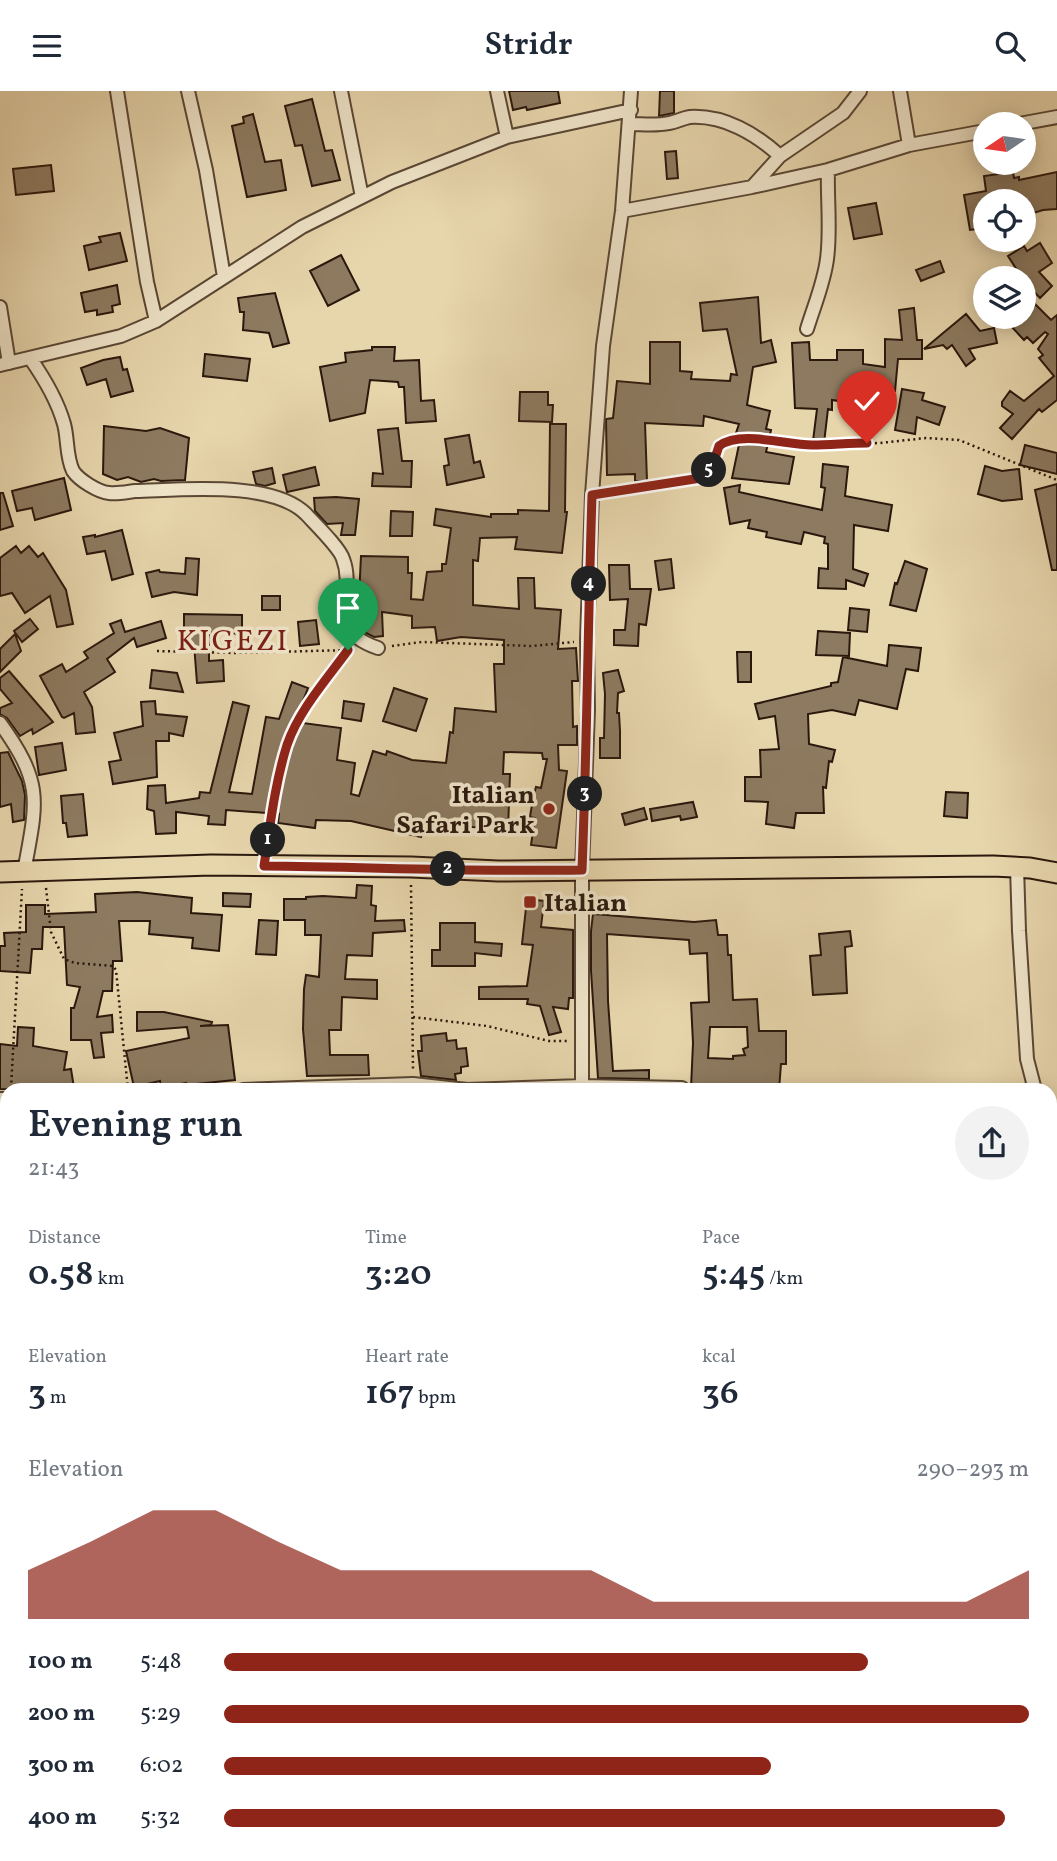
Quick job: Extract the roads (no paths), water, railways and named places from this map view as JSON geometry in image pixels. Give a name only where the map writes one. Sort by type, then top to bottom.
[{"type":"main road","points":[[0,871],[211,865],[411,867],[498,871],[1017,867],[1057,873]]},
{"type":"street","points":[[117,91],[147,282],[156,321]]},
{"type":"street","points":[[188,91],[225,277]]},
{"type":"street","points":[[341,91],[362,197]]},
{"type":"street","points":[[497,91],[507,137]]},
{"type":"street","points":[[582,1083],[582,870],[592,495],[603,346],[622,211],[631,91]]},
{"type":"street","points":[[751,187],[780,156],[843,113],[860,91]]},
{"type":"street","points":[[900,91],[909,145]]},
{"type":"street","points":[[0,307],[5,363],[121,336],[156,321],[302,227],[404,177],[507,137],[631,110]]},
{"type":"street","points":[[629,124],[668,123],[689,117],[713,119],[748,133],[780,156]]},
{"type":"street","points":[[1036,121],[1057,117]]},
{"type":"street","points":[[622,211],[828,170],[909,145],[973,133]]},
{"type":"street","points":[[807,329],[827,262],[830,227],[828,170]]},
{"type":"street","points":[[30,358],[57,403],[65,426],[74,471],[89,484],[108,493],[199,488],[239,491],[288,502],[304,513],[344,558],[347,624],[355,637],[378,648]]},
{"type":"street","points":[[0,723],[30,771],[34,789],[35,813],[24,872]]},
{"type":"street","points":[[1017,867],[1027,1059],[1033,1083]]},
{"type":"place","name":"Italian Safari Park","points":[[549,809]]},
{"type":"place","name":"Italian","points":[[530,902]]},
{"type":"district","name":"KIGEZI","points":[[233,640]]}]
